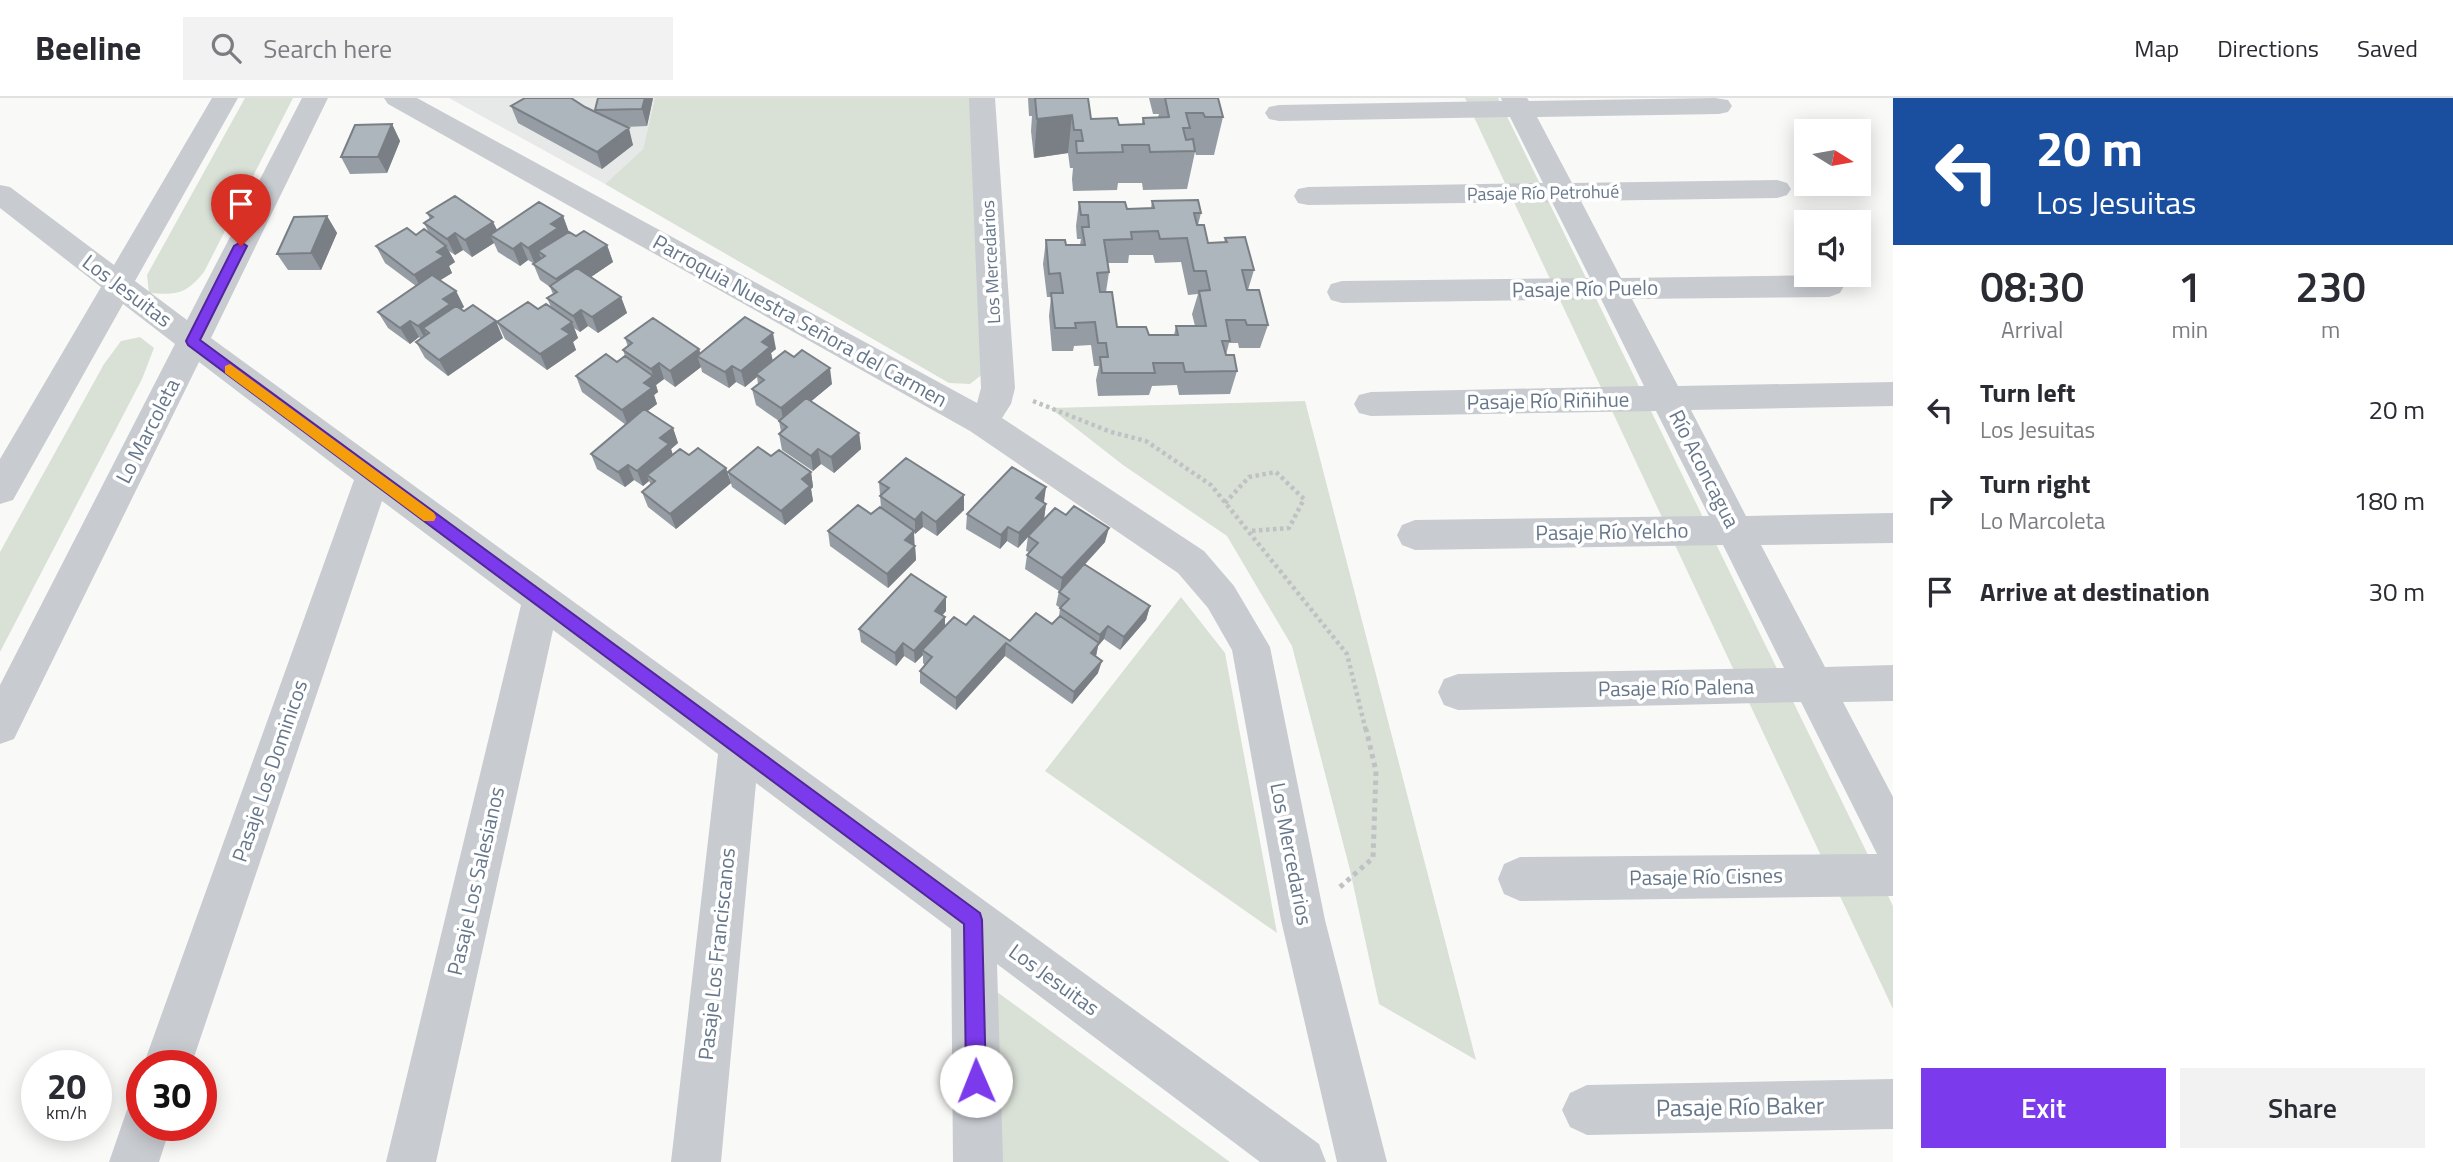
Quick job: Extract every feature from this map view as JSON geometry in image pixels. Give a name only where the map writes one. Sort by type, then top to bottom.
[{"type":"street","points":[[0,490],[225,98]]},
{"type":"street","name":"Lo Marcoleta","points":[[0,726],[315,98]]},
{"type":"street","name":"Parroquia Nuestra Señora del Carmen","points":[[397,98],[982,422],[1191,562]]},
{"type":"street","name":"Los Mercedarios","points":[[982,98],[998,388],[994,404],[982,422]]},
{"type":"street","points":[[1279,113],[1517,104],[1719,106]]},
{"type":"street","name":"Río Aconcagua","points":[[1517,104],[1893,841]]},
{"type":"street","name":"Pasaje Río Petrohué","points":[[1308,196],[1777,189]]},
{"type":"street","name":"Los Jesuitas","points":[[0,194],[192,341],[1301,1162]]},
{"type":"street","name":"Pasaje Río Puelo","points":[[1342,292],[1794,286]]},
{"type":"street","name":"Pasaje Río Riñihue","points":[[1371,404],[1893,394]]},
{"type":"street","name":"Pasaje Los Dominicos","points":[[173,1050],[373,475]]},
{"type":"street","name":"Pasaje Río Yelcho","points":[[1415,535],[1893,528]]},
{"type":"street","name":"Los Mercedarios","points":[[1191,562],[1221,597],[1251,647],[1303,920],[1362,1162]]},
{"type":"street","name":"Pasaje Los Salesianos","points":[[411,1162],[541,600]]},
{"type":"street","name":"Pasaje Río Palena","points":[[1458,692],[1893,683]]},
{"type":"street","name":"Pasaje Los Franciscanos","points":[[696,1162],[738,746]]},
{"type":"street","name":"Pasaje Río Cisnes","points":[[1520,879],[1893,875]]},
{"type":"street","points":[[973,920],[978,1162]]},
{"type":"street","name":"Pasaje Río Baker","points":[[1587,1110],[1893,1104]]},
{"type":"street","points":[[134,1162],[141,1141]]},
{"type":"path","points":[[1225,503],[1249,477],[1276,472],[1304,499],[1289,528],[1248,531]]},
{"type":"shaded area","points":[[245,98],[293,98],[204,272],[181,292],[149,293],[147,275]]},
{"type":"shaded area","points":[[449,98],[655,98],[643,149],[605,184]]},
{"type":"shaded area","points":[[655,98],[972,98],[984,373],[970,384],[949,383],[605,184],[643,149]]},
{"type":"shaded area","points":[[1465,98],[1498,98],[1893,906],[1893,1009]]},
{"type":"shaded area","points":[[140,337],[154,348],[142,379],[0,652],[0,552],[104,364],[121,341]]},
{"type":"shaded area","points":[[1305,401],[1476,1060],[1379,1004],[1350,870],[1292,646],[1227,536],[1123,465],[1050,408]]},
{"type":"shaded area","points":[[1181,597],[1225,653],[1277,933],[1045,771]]},
{"type":"shaded area","points":[[993,989],[1230,1162],[999,1162]]},
{"type":"building","points":[[525,98],[571,98],[629,128],[597,152],[511,106]]},
{"type":"building","points":[[598,98],[645,98],[642,109],[595,110]]},
{"type":"building","points":[[1035,98],[1088,98],[1091,119],[1117,118],[1119,125],[1144,124],[1143,118],[1169,117],[1165,98],[1218,98],[1223,117],[1186,113],[1190,128],[1183,128],[1186,140],[1193,139],[1195,151],[1150,152],[1149,145],[1122,145],[1123,152],[1077,153],[1076,141],[1083,141],[1081,130],[1074,130],[1072,115],[1037,119]]},
{"type":"building","points":[[392,124],[378,157],[341,157],[355,125]]},
{"type":"building","points":[[455,196],[493,222],[465,240],[455,233],[447,239],[424,223],[433,217],[427,213]]},
{"type":"building","points":[[1198,200],[1201,213],[1194,213],[1197,225],[1204,225],[1208,243],[1227,242],[1225,238],[1245,237],[1254,270],[1242,270],[1247,290],[1259,290],[1268,325],[1247,325],[1245,320],[1226,320],[1230,341],[1222,341],[1226,355],[1234,355],[1237,371],[1185,372],[1183,363],[1153,363],[1155,373],[1102,373],[1100,357],[1108,357],[1106,343],[1098,343],[1095,322],[1075,323],[1076,328],[1055,328],[1051,293],[1063,293],[1060,273],[1049,274],[1046,240],[1065,240],[1066,245],[1085,245],[1082,227],[1089,227],[1088,215],[1081,215],[1079,202],[1125,202],[1127,209],[1154,208],[1152,201]],"holes":[[[1158,231],[1160,239],[1187,238],[1194,271],[1206,271],[1210,290],[1199,291],[1206,326],[1176,326],[1178,335],[1149,335],[1146,327],[1117,327],[1112,292],[1100,292],[1097,273],[1109,272],[1104,240],[1132,239],[1131,232]]]},
{"type":"building","points":[[539,202],[563,216],[551,224],[558,228],[528,248],[521,243],[513,249],[490,235]]},
{"type":"building","points":[[327,216],[311,253],[277,254],[294,217]]},
{"type":"building","points":[[407,228],[416,235],[424,229],[446,246],[437,252],[444,256],[414,275],[376,246]]},
{"type":"building","points":[[584,231],[607,245],[556,279],[533,264],[545,256],[538,251],[569,232],[576,236]]},
{"type":"building","points":[[577,268],[621,297],[592,317],[581,310],[573,316],[547,298],[557,292],[550,286]]},
{"type":"building","points":[[432,275],[456,291],[443,299],[450,304],[418,326],[410,321],[400,328],[378,312]]},
{"type":"building","points":[[528,302],[538,309],[546,304],[572,322],[562,329],[570,334],[540,354],[497,322]]},
{"type":"building","points":[[473,305],[496,321],[439,360],[416,342],[429,333],[423,328],[456,306],[464,311]]},
{"type":"building","points":[[745,317],[773,333],[762,342],[770,347],[741,371],[732,366],[725,372],[697,356]]},
{"type":"building","points":[[653,318],[699,349],[670,371],[659,363],[651,369],[623,350],[632,343],[625,338]]},
{"type":"building","points":[[802,350],[830,368],[781,408],[752,389],[764,380],[756,374],[785,351],[794,357]]},
{"type":"building","points":[[606,354],[617,362],[625,356],[653,376],[644,383],[652,388],[622,410],[576,376]]},
{"type":"building","points":[[806,398],[859,433],[831,457],[818,449],[811,456],[779,434],[787,427],[779,421]]},
{"type":"building","points":[[644,409],[673,428],[660,438],[669,444],[637,471],[628,465],[618,472],[591,454]]},
{"type":"building","points":[[758,447],[771,456],[779,450],[811,472],[802,479],[810,486],[781,511],[728,472]]},
{"type":"building","points":[[698,448],[726,468],[670,514],[642,492],[655,481],[647,475],[680,449],[689,455]]},
{"type":"building","points":[[906,458],[964,495],[936,522],[922,512],[915,520],[880,496],[889,488],[879,482]]},
{"type":"building","points":[[1012,467],[1046,487],[1036,498],[1046,504],[1019,533],[1008,527],[1001,535],[967,514]]},
{"type":"building","points":[[858,505],[871,514],[880,507],[914,531],[905,540],[915,546],[887,574],[828,531]]},
{"type":"building","points":[[1074,506],[1109,528],[1062,578],[1027,555],[1038,543],[1028,536],[1055,508],[1066,515]]},
{"type":"building","points":[[1084,564],[1150,606],[1124,637],[1108,626],[1100,635],[1060,608],[1069,599],[1059,592]]},
{"type":"building","points":[[911,574],[946,597],[935,611],[945,617],[914,651],[903,643],[895,653],[859,629]]},
{"type":"building","points":[[1036,613],[1052,624],[1060,616],[1099,643],[1091,653],[1102,661],[1074,692],[1006,643],[956,698],[920,671],[932,657],[922,650],[954,617],[966,625],[974,616],[1010,641]]},
{"type":"slow traffic","points":[[230,369],[429,517]]},
{"type":"route","points":[[241,246],[192,341],[973,920],[976,1081]]}]
